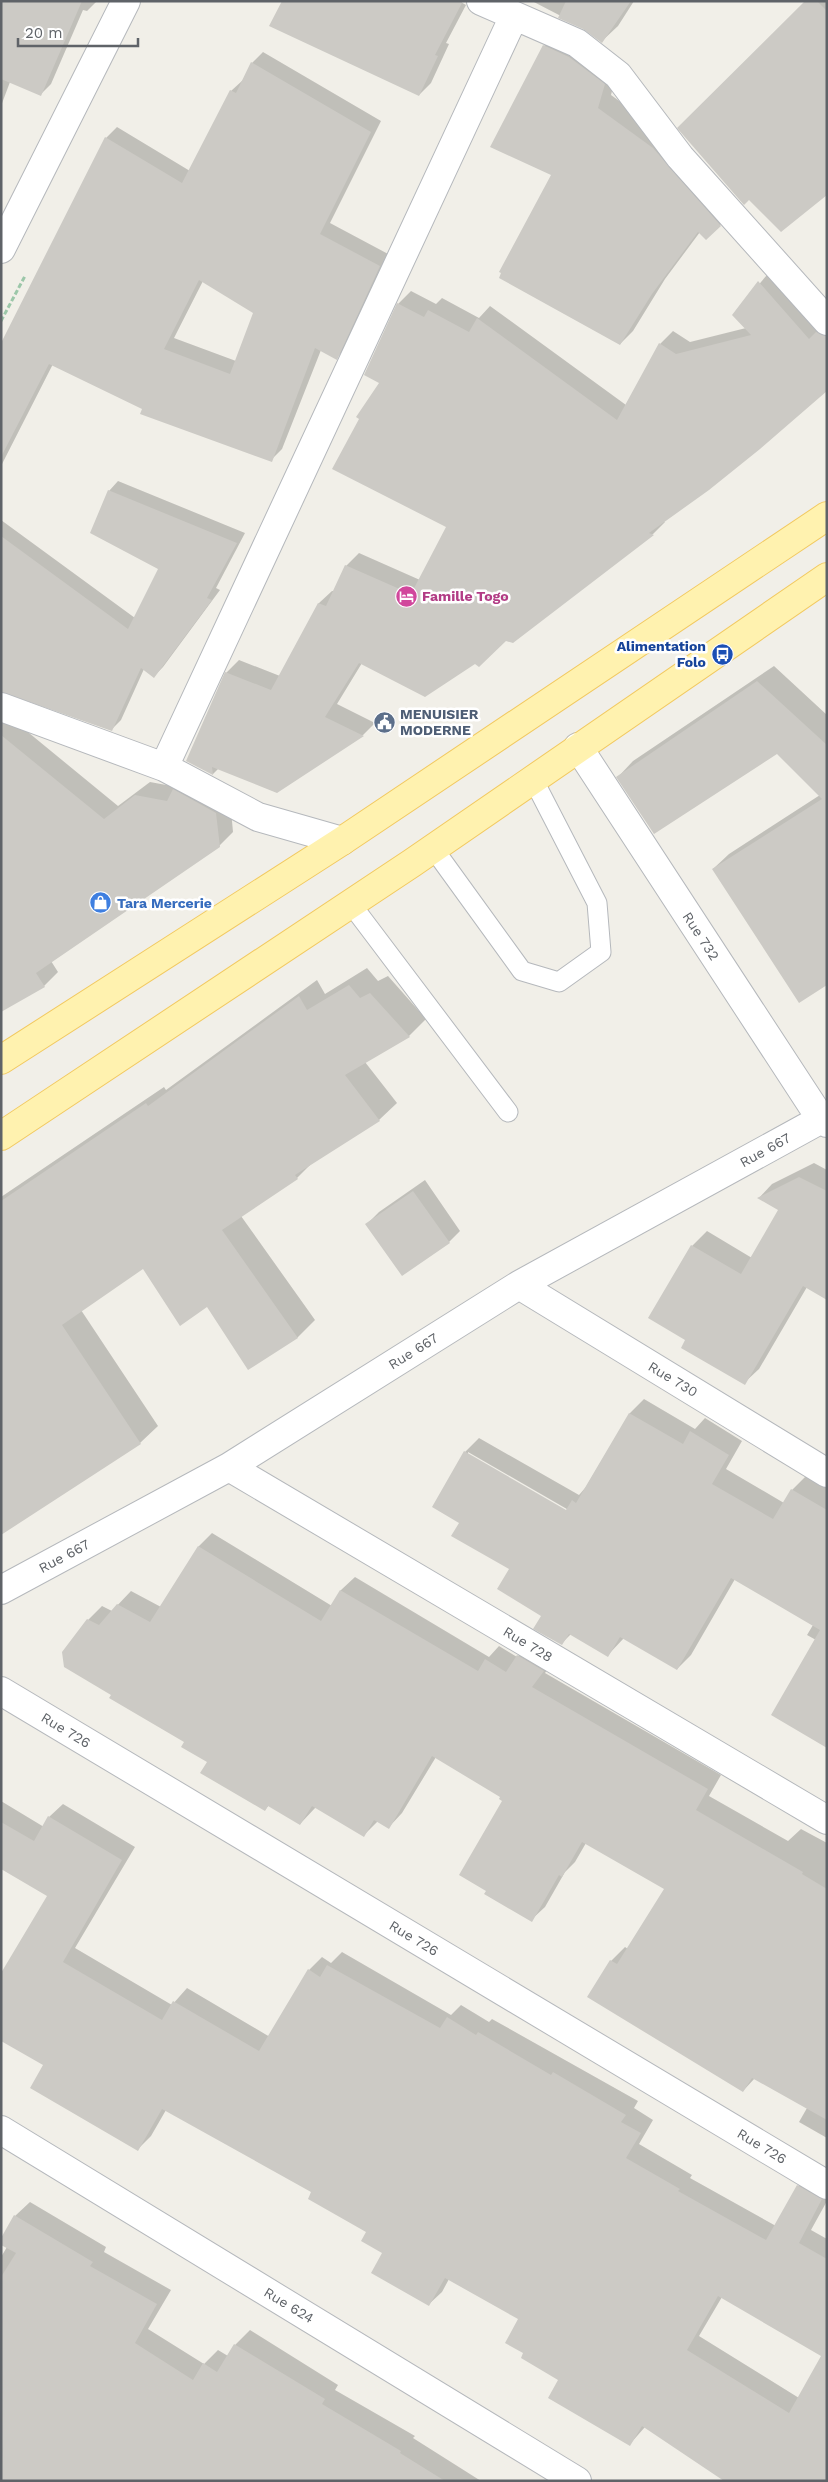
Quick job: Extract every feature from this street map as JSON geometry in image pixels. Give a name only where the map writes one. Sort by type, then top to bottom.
[{"type":"main road","points":[[1,1060],[342,841],[827,516]]},
{"type":"main road","points":[[1,1136],[434,848],[826,578]]},
{"type":"street","points":[[1,249],[126,1]]},
{"type":"street","points":[[481,1],[577,44],[618,75],[680,157],[827,321]]},
{"type":"street","points":[[164,767],[514,16]]},
{"type":"street","points":[[1,707],[164,767],[258,817],[342,841]]},
{"type":"street","name":"Rue 732","points":[[578,747],[825,1119]]},
{"type":"street","name":"Rue 667","points":[[1,1590],[229,1467],[518,1285],[825,1119]]},
{"type":"street","name":"Rue 730","points":[[518,1285],[827,1473]]},
{"type":"street","name":"Rue 728","points":[[229,1467],[827,1820]]},
{"type":"street","name":"Rue 726","points":[[1,1691],[827,2185]]},
{"type":"street","name":"Rue 624","points":[[1,2130],[577,2481]]},
{"type":"lane","points":[[434,848],[522,971],[559,982],[601,952],[596,903],[533,779]]},
{"type":"lane","points":[[351,904],[508,1112]]},
{"type":"building","points":[[1,1],[82,1],[41,96],[1,79]]},
{"type":"building","points":[[282,1],[463,1],[435,55],[438,56],[419,96],[269,26]]},
{"type":"building","points":[[566,1],[631,1],[602,43],[583,29],[558,18]]},
{"type":"building","points":[[805,1],[817,1],[827,11],[827,195],[781,232],[749,200],[744,205],[677,128]]},
{"type":"building","points":[[543,45],[569,57],[605,84],[598,108],[653,148],[721,226],[706,240],[698,232],[652,294],[620,345],[499,278],[501,273],[499,272],[551,175],[490,147]]},
{"type":"building","points":[[251,62],[371,132],[320,234],[380,266],[337,360],[315,348],[272,462],[140,414],[142,409],[49,364],[1,457],[1,343],[105,137],[182,183],[230,90],[236,93]],"holes":[[[199,280],[253,313],[230,374],[164,349]]]},
{"type":"building","points":[[758,281],[809,339],[816,332],[827,336],[827,391],[760,449],[709,490],[649,533],[654,535],[513,643],[506,641],[479,667],[475,664],[425,697],[359,663],[325,717],[364,736],[277,793],[212,767],[213,775],[186,761],[225,672],[271,690],[318,603],[326,606],[345,565],[411,594],[446,527],[332,469],[359,419],[356,417],[379,383],[364,375],[397,303],[424,317],[428,310],[469,332],[477,318],[617,420],[659,343],[676,354],[751,335],[732,315]]},
{"type":"building","points":[[108,490],[237,543],[207,598],[212,600],[154,678],[141,668],[112,731],[1,692],[1,536],[128,629],[158,569],[90,533]]},
{"type":"building","points":[[757,681],[827,745],[827,985],[799,1003],[712,869],[822,799],[777,754],[654,834],[616,777]]},
{"type":"building","points":[[1,735],[104,819],[135,795],[167,801],[173,789],[216,813],[220,847],[36,973],[45,987],[1,1012]]},
{"type":"building","points":[[349,985],[360,998],[370,993],[410,1037],[345,1075],[380,1121],[295,1175],[298,1179],[222,1230],[298,1338],[248,1370],[207,1307],[180,1326],[143,1269],[62,1325],[141,1444],[1,1535],[1,1201],[146,1103],[148,1106],[299,996],[307,1010]]},
{"type":"building","points":[[799,1177],[827,1191],[827,1300],[803,1286],[745,1385],[681,1348],[685,1340],[648,1318],[691,1245],[741,1274],[778,1210],[757,1198]]},
{"type":"building","points":[[413,1191],[450,1243],[402,1276],[365,1224]]},
{"type":"building","points":[[629,1413],[683,1444],[690,1431],[729,1455],[712,1484],[773,1519],[791,1489],[827,1510],[827,1748],[771,1715],[820,1630],[731,1578],[677,1670],[620,1637],[608,1657],[569,1634],[562,1645],[533,1629],[541,1616],[497,1589],[509,1569],[451,1536],[459,1523],[432,1507],[464,1451],[566,1510],[572,1500],[576,1503]]},
{"type":"building","points":[[198,1546],[321,1621],[340,1590],[478,1671],[485,1659],[506,1672],[517,1655],[544,1671],[532,1687],[708,1789],[696,1810],[803,1872],[802,1874],[827,1889],[827,2120],[752,2078],[743,2092],[587,1997],[610,1960],[617,1964],[664,1889],[582,1842],[562,1877],[559,1875],[532,1922],[484,1894],[486,1891],[459,1875],[502,1801],[499,1799],[500,1797],[432,1756],[389,1829],[374,1820],[364,1837],[312,1806],[300,1825],[268,1806],[265,1811],[200,1773],[207,1762],[181,1747],[184,1742],[109,1698],[111,1695],[64,1667],[62,1652],[87,1619],[99,1625],[117,1604],[150,1622]]},
{"type":"building","points":[[48,1816],[122,1860],[63,1962],[162,2020],[173,2001],[259,2051],[308,1969],[320,1977],[327,1965],[440,2028],[447,2017],[476,2035],[478,2032],[551,2075],[553,2072],[626,2115],[621,2122],[641,2133],[626,2158],[680,2189],[678,2191],[766,2240],[797,2185],[822,2199],[799,2243],[827,2259],[827,2481],[724,2481],[642,2426],[630,2446],[548,2398],[558,2380],[521,2358],[523,2353],[505,2343],[518,2319],[445,2278],[429,2306],[371,2273],[382,2253],[361,2241],[366,2232],[308,2199],[311,2192],[162,2109],[138,2151],[30,2088],[43,2065],[1,2041],[1,1973],[47,1896],[1,1869],[1,1822],[34,1841]],"holes":[[[718,2296],[821,2356],[789,2413],[687,2350]]]},
{"type":"building","points":[[14,2215],[93,2262],[90,2266],[157,2304],[135,2343],[193,2380],[203,2363],[217,2372],[234,2344],[325,2399],[322,2404],[401,2451],[400,2453],[445,2481],[1,2481],[1,2277],[16,2253],[1,2245],[1,2238]]},
{"type":"place","name":"Famille Togo","points":[[406,596]]},
{"type":"place","name":"Alimentation Folo","points":[[722,654]]},
{"type":"place","name":"MENUISIER MODERNE","points":[[384,722]]},
{"type":"place","name":"Tara Mercerie","points":[[101,903]]}]
